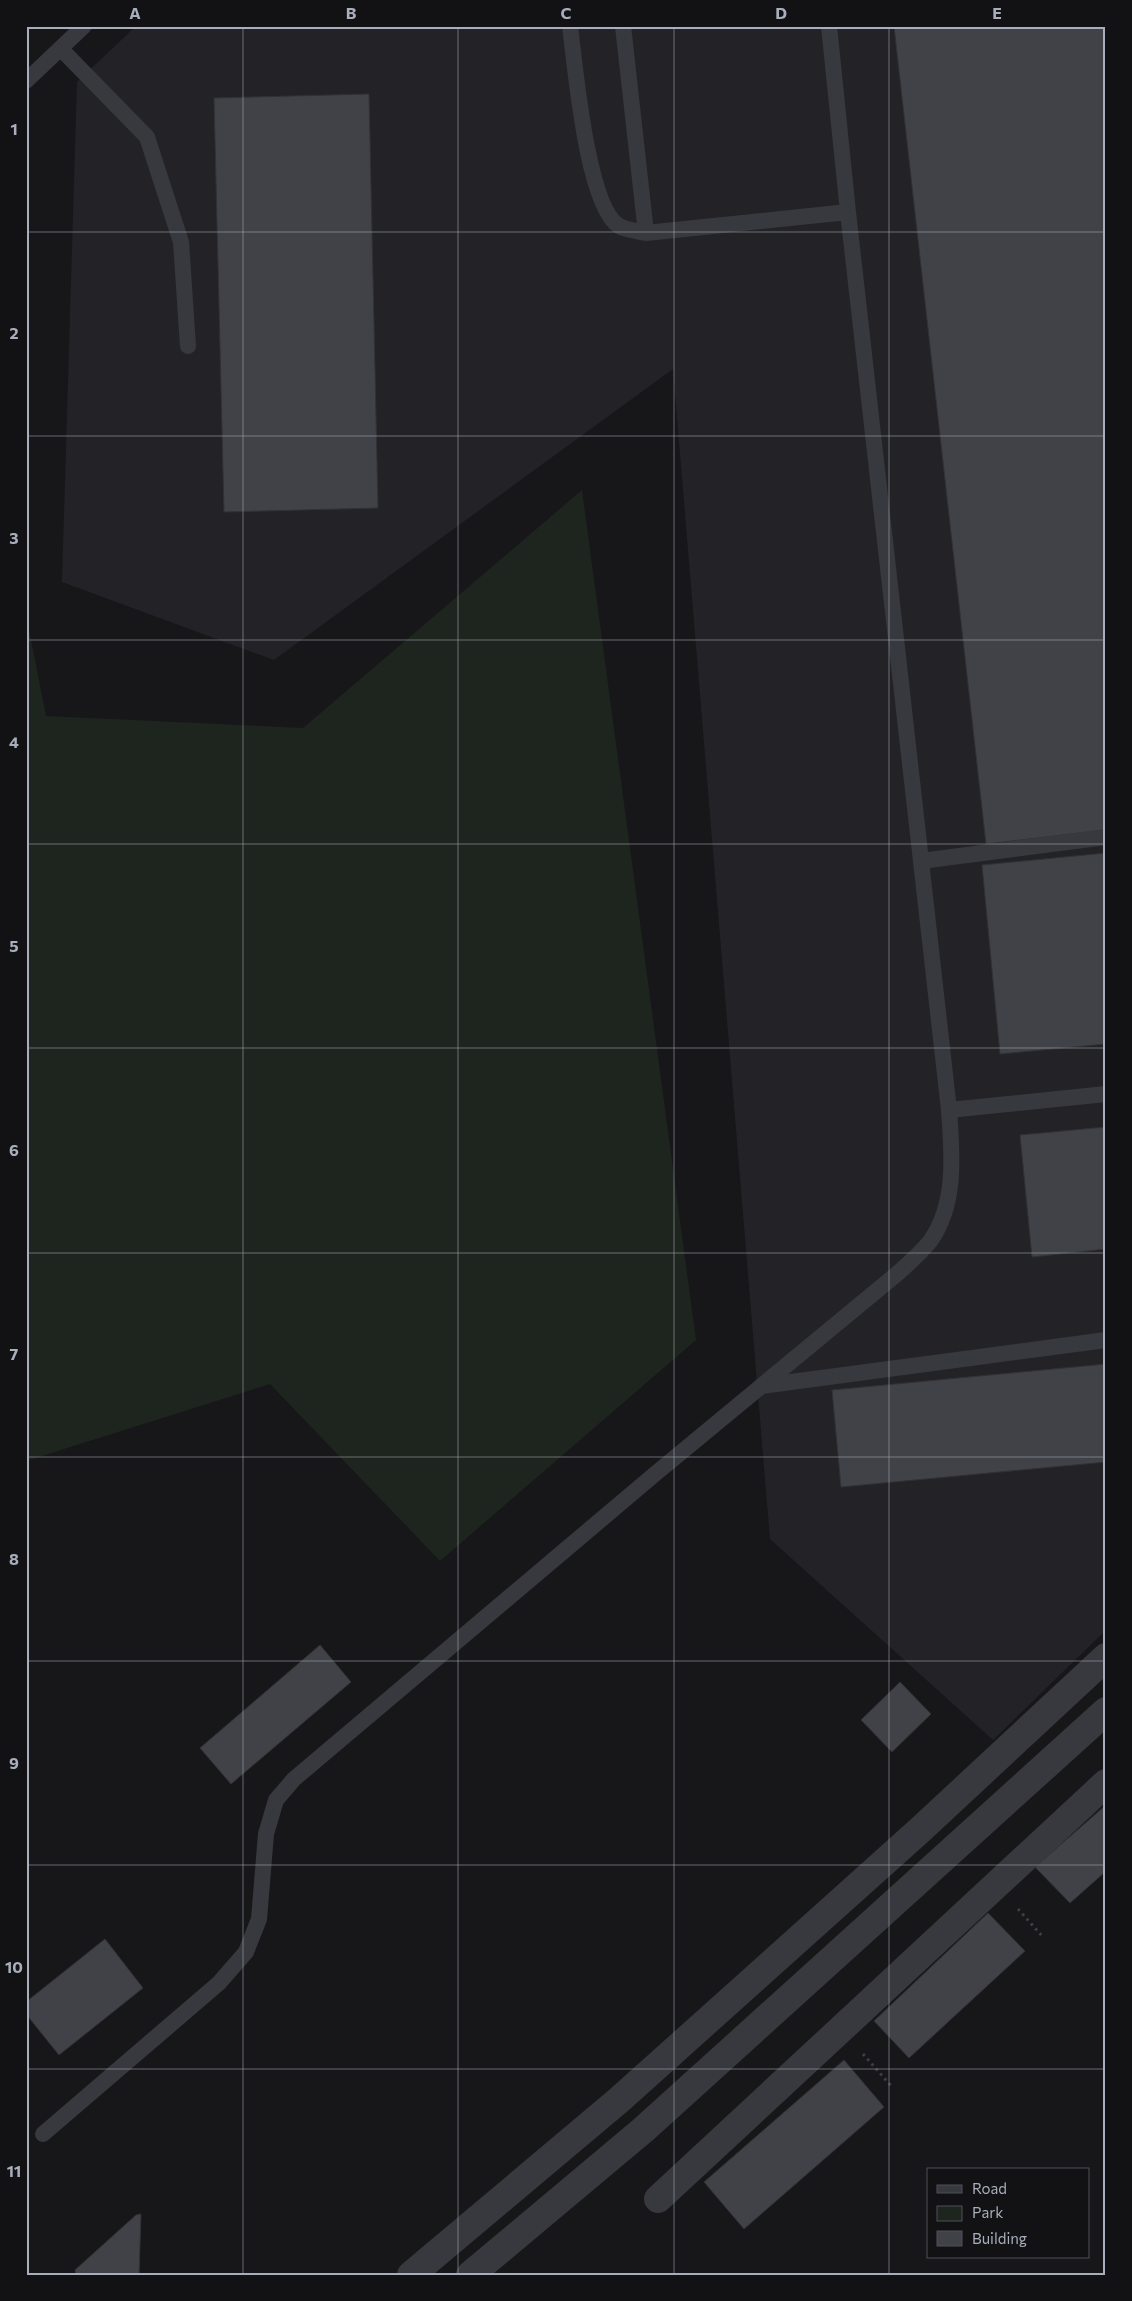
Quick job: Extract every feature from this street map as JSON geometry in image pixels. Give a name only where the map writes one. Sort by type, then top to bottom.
[{"type":"street","points":[[410,2275],[619,2100],[920,1830],[1106,1656]]},
{"type":"street","points":[[470,2275],[643,2130],[1106,1711]]},
{"type":"street","points":[[658,2199],[1106,1782]]},
{"type":"street","points":[[442,2249],[466,2275]]},
{"type":"lane","points":[[26,81],[84,26]]},
{"type":"lane","points":[[570,26],[579,100],[595,184],[607,211],[619,226],[646,233],[848,212]]},
{"type":"lane","points":[[623,26],[646,233]]},
{"type":"lane","points":[[43,2134],[219,1983],[246,1952],[259,1919],[266,1834],[276,1800],[294,1779],[898,1273],[930,1241],[948,1207],[952,1153],[949,1110],[848,212],[829,26]]},
{"type":"lane","points":[[61,49],[147,137],[181,242],[188,346]]},
{"type":"lane","points":[[921,861],[1106,837]]},
{"type":"lane","points":[[949,1110],[1106,1094]]},
{"type":"lane","points":[[761,1386],[1106,1340]]},
{"type":"path","points":[[841,2029],[893,2088]]},
{"type":"shaded area","points":[[136,26],[1106,26],[1106,1630],[993,1740],[770,1539],[673,369],[274,660],[62,582],[77,82]]},
{"type":"green space","points":[[582,490],[696,1340],[440,1561],[270,1384],[26,1461],[26,614],[46,716],[303,728]]},
{"type":"building","points":[[894,26],[1106,26],[1106,830],[986,844]]},
{"type":"building","points":[[369,94],[378,508],[224,512],[214,98]]},
{"type":"building","points":[[1106,853],[1106,1044],[1000,1054],[982,865]]},
{"type":"building","points":[[1106,1127],[1106,1249],[1032,1257],[1020,1135]]},
{"type":"building","points":[[1106,1364],[1106,1462],[841,1487],[832,1390]]},
{"type":"building","points":[[320,1645],[351,1682],[231,1784],[200,1748]]},
{"type":"building","points":[[900,1682],[931,1714],[892,1752],[861,1720]]},
{"type":"building","points":[[1106,1805],[1106,1871],[1070,1903],[1035,1867]]},
{"type":"building","points":[[988,1913],[1025,1951],[909,2058],[874,2021]]},
{"type":"building","points":[[105,1939],[143,1988],[59,2055],[26,2014],[26,2002]]},
{"type":"building","points":[[844,2060],[884,2107],[744,2229],[704,2182]]},
{"type":"building","points":[[141,2214],[139,2275],[76,2275],[75,2270],[136,2215]]}]
